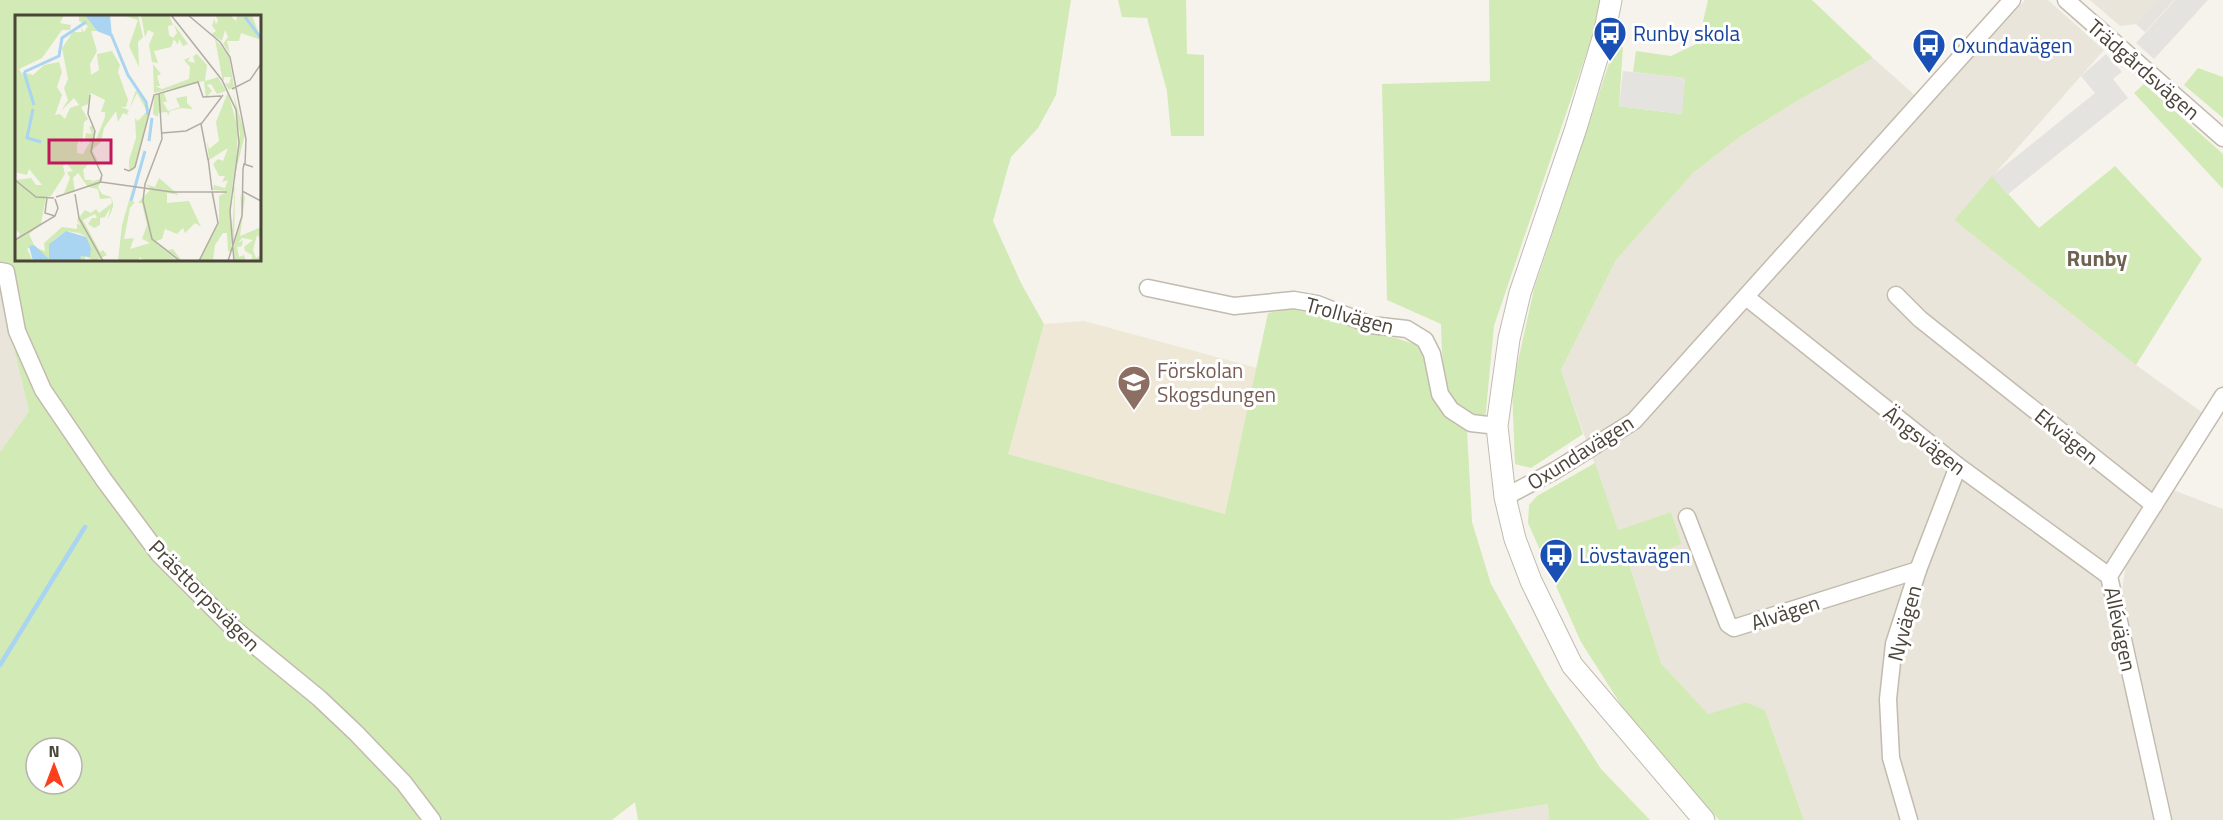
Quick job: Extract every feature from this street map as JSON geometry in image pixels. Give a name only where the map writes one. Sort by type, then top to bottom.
[{"type":"street","points":[[1611,0],[1604,35],[1576,128],[1520,293],[1509,339],[1497,426],[1504,497],[1515,539],[1531,581],[1572,665],[1704,820]]},
{"type":"street","name":"Oxundavägen","points":[[1504,497],[1556,470],[1634,421],[2012,0]]},
{"type":"street","name":"Trädgårdsvägen","points":[[2066,0],[2223,138]]},
{"type":"street","name":"Prästtorpsvägen","points":[[0,271],[6,272],[17,331],[43,390],[104,480],[159,554],[231,626],[319,698],[356,733],[404,783],[432,820]]},
{"type":"street","name":"Trollvägen","points":[[1148,288],[1234,306],[1294,300],[1317,304],[1371,325],[1407,329],[1425,340],[1432,354],[1440,394],[1451,410],[1471,423],[1497,426]]},
{"type":"street","name":"Ekvägen","points":[[1896,295],[1920,319],[2154,505]]},
{"type":"street","name":"Ängsvägen","points":[[1746,297],[1958,466],[2109,576]]},
{"type":"street","name":"Allévägen","points":[[2163,820],[2109,576],[2223,396]]},
{"type":"street","name":"Nyvägen","points":[[1909,820],[1891,758],[1888,699],[1894,644],[1918,570],[1958,466]]},
{"type":"street","name":"Alvägen","points":[[1687,518],[1728,624],[1734,628],[1918,570]]},
{"type":"shaded area","points":[[2025,0],[2048,0],[2104,50],[1954,220],[2136,365],[2203,413],[2101,581],[2153,820],[1804,820],[1765,710],[1746,702],[1708,714],[1661,663],[1629,562],[1682,544],[1671,512],[1618,530],[1561,370],[1616,260],[1693,173],[1741,136],[1873,58],[1928,107]]},
{"type":"shaded area","points":[[2090,0],[2158,0],[2136,24],[2120,26]]},
{"type":"shaded area","points":[[2158,0],[2174,0],[2145,32],[2136,24]]},
{"type":"shaded area","points":[[2175,0],[2208,0],[2154,59],[2136,43]]},
{"type":"shaded area","points":[[2106,54],[2122,72],[2113,79],[2128,98],[2007,195],[1992,176],[2095,93],[2081,76]]},
{"type":"shaded area","points":[[1623,71],[1685,78],[1682,114],[1619,106]]},
{"type":"shaded area","points":[[0,291],[29,411],[0,452]]},
{"type":"shaded area","name":"Förskolan Skogsdungen","points":[[1084,321],[1257,368],[1225,514],[1008,454],[1044,324]]},
{"type":"shaded area","points":[[2173,490],[2223,509],[2223,820],[2173,820],[2122,591],[2126,562]]},
{"type":"shaded area","points":[[1548,804],[1549,820],[1450,820]]},
{"type":"green space","points":[[0,0],[1071,0],[1056,95],[1038,128],[1011,157],[993,221],[1021,283],[1044,324],[1008,454],[1225,514],[1268,313],[1295,308],[1415,344],[1427,356],[1445,413],[1467,430],[1472,522],[1491,584],[1548,686],[1601,769],[1650,820],[1549,820],[1548,804],[1450,820],[638,820],[635,802],[612,820],[0,820],[0,452],[29,411],[0,291]]},
{"type":"green space","points":[[1118,0],[1186,0],[1187,54],[1204,55],[1204,136],[1171,136],[1167,91],[1147,18],[1122,17]]},
{"type":"green space","points":[[1489,0],[1600,0],[1594,31],[1494,326],[1485,421],[1465,414],[1450,393],[1444,371],[1441,324],[1387,300],[1382,84],[1490,81]]},
{"type":"green space","points":[[1708,0],[1812,0],[1873,58],[1741,136],[1693,173],[1616,260],[1561,370],[1583,434],[1531,468],[1515,464],[1512,388],[1534,289],[1615,45],[1623,47],[1619,106],[1681,114],[1685,78],[1633,72],[1636,51],[1671,56],[1698,43]]},
{"type":"green space","points":[[2198,68],[2223,77],[2223,118],[2184,85]]},
{"type":"green space","points":[[2144,84],[2223,154],[2223,189],[2134,93]]},
{"type":"green space","points":[[2115,166],[2202,259],[2136,365],[1954,220],[1992,176],[2039,228]]},
{"type":"green space","points":[[1595,463],[1618,530],[1671,512],[1682,544],[1629,563],[1661,663],[1708,714],[1746,702],[1765,710],[1804,820],[1719,820],[1630,719],[1581,642],[1528,523],[1529,505],[1537,496]]},
{"type":"waterway","points":[[0,665],[85,527]]},
{"type":"place","name":"Runby skola","points":[[1610,62]]},
{"type":"place","name":"Oxundavägen","points":[[1929,74]]},
{"type":"place","name":"Förskolan Skogsdungen","points":[[1134,411]]},
{"type":"place","name":"Lövstavägen","points":[[1556,584]]},
{"type":"district","name":"Runby","points":[[2097,258]]}]
